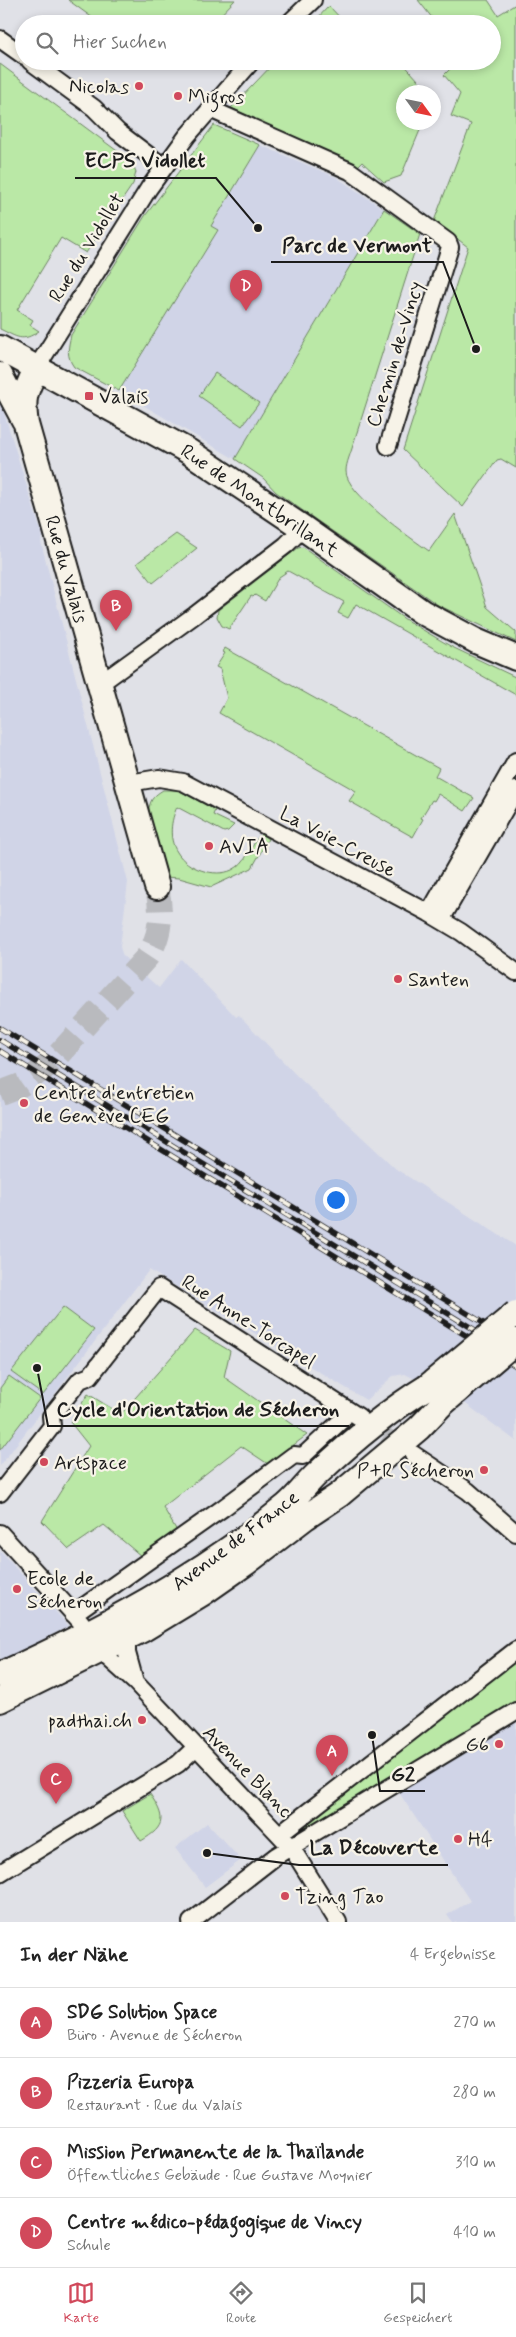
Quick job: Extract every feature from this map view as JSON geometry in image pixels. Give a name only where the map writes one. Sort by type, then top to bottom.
[{"type":"main road","name":"Rue de Montbrillant","points":[[0,348],[188,451],[303,528],[422,612],[476,641],[516,658]]},
{"type":"main road","name":"Rue du Valais","points":[[37,367],[24,397],[26,424],[101,683],[157,887]]},
{"type":"main road","points":[[0,375],[26,424]]},
{"type":"main road","name":"Avenue de France","points":[[0,1700],[102,1651],[127,1634],[203,1593],[339,1495],[418,1428],[434,1395],[516,1313]]},
{"type":"main road","name":"Avenue de France","points":[[0,1675],[89,1632],[153,1598],[197,1571],[287,1505],[319,1472],[399,1405],[434,1395],[516,1340]]},
{"type":"street","points":[[297,15],[313,0]]},
{"type":"street","points":[[0,39],[15,50]]},
{"type":"street","points":[[42,70],[94,108],[118,132],[164,168]]},
{"type":"street","name":"Rue du Vidollet","points":[[37,367],[83,292],[164,168],[210,109],[244,70]]},
{"type":"street","name":"Chemin de-Vincy","points":[[210,109],[350,171],[448,242],[450,247],[388,446]]},
{"type":"street","points":[[101,683],[195,615],[286,545],[303,528]]},
{"type":"street","points":[[435,917],[496,810],[516,761]]},
{"type":"street","name":"La Voie-Creuse","points":[[129,784],[159,778],[183,782],[435,917],[494,954],[516,972]]},
{"type":"street","points":[[496,810],[516,790]]},
{"type":"street","name":"Rue Anne-Torcapel","points":[[0,1492],[52,1426],[52,1416],[80,1380],[90,1376],[159,1288],[351,1418]]},
{"type":"street","name":"Avenue de France","points":[[73,1614],[223,1508],[294,1455],[304,1456],[351,1418]]},
{"type":"street","points":[[413,1454],[468,1491],[516,1533]]},
{"type":"street","name":"Avenue Blanc","points":[[0,1533],[89,1632],[102,1651],[135,1682],[195,1748],[291,1847],[338,1922]]},
{"type":"street","name":"Avenue Blanc","points":[[127,1634],[129,1661],[135,1682]]},
{"type":"street","points":[[287,1828],[516,1650]]},
{"type":"street","points":[[191,1922],[276,1856],[516,1711]]},
{"type":"street","points":[[0,1873],[178,1764],[195,1748]]},
{"type":"shaded area","points":[[260,145],[336,177],[384,209],[235,459],[119,391],[218,230],[211,226]]},
{"type":"shaded area","points":[[0,400],[42,535],[41,542],[128,882],[120,947],[123,956],[159,988],[181,959],[236,1017],[239,1015],[296,1075],[396,1169],[516,1246],[516,1441],[466,1404],[405,1374],[393,1376],[366,1400],[149,1270],[0,1466]]},
{"type":"shaded area","name":"Ecole de Sécheron","points":[[0,1551],[69,1626],[0,1662]]},
{"type":"shaded area","points":[[516,1719],[516,1922],[452,1922],[447,1915],[470,1901],[398,1791]]},
{"type":"shaded area","points":[[207,1823],[241,1860],[205,1887],[175,1848]]},
{"type":"green space","points":[[68,0],[235,0],[221,15],[89,15]]},
{"type":"green space","points":[[418,0],[488,0],[498,15],[430,15]]},
{"type":"green space","points":[[516,4],[516,468],[501,459],[497,460],[463,507],[403,450],[468,247],[434,221],[471,124],[451,116],[460,94],[444,75],[449,70],[501,70],[501,15],[498,15]]},
{"type":"green space","points":[[329,6],[338,15],[320,15]]},
{"type":"green space","points":[[0,64],[132,162],[136,172],[133,184],[86,253],[61,238],[17,310],[33,320],[30,325],[39,331],[24,338],[0,329]]},
{"type":"green space","points":[[267,70],[409,70],[423,85],[396,85],[396,130],[420,130],[401,176],[384,182],[362,162],[358,166],[231,108]]},
{"type":"green space","points":[[214,125],[260,145],[211,226],[218,230],[119,391],[74,367],[68,352],[71,335],[145,216]]},
{"type":"green space","points":[[384,209],[420,234],[346,471],[356,491],[367,503],[429,551],[455,514],[487,607],[516,632],[516,642],[438,605],[276,492],[263,478],[235,459]]},
{"type":"green space","points":[[215,373],[259,403],[242,426],[199,396]]},
{"type":"green space","points":[[176,534],[197,548],[153,583],[137,563]]},
{"type":"green space","points":[[303,547],[406,620],[452,647],[516,676],[516,695],[356,604],[348,618],[338,613],[344,602],[288,571],[279,577],[265,601],[255,595],[251,596],[229,629],[222,626],[217,617],[218,610],[298,548]]},
{"type":"green space","points":[[225,648],[439,768],[435,776],[474,798],[465,811],[438,794],[421,818],[423,819],[413,837],[349,801],[356,791],[219,713],[227,698],[220,669],[216,667],[225,653],[223,652]]},
{"type":"green space","points":[[163,790],[178,790],[215,810],[213,815],[234,825],[224,832],[177,807],[172,823],[172,841],[177,852],[187,863],[210,872],[218,873],[232,870],[245,859],[261,834],[268,839],[252,868],[211,887],[179,878],[165,877],[156,851],[149,820],[152,799]]},
{"type":"green space","points":[[63,1307],[94,1330],[43,1395],[11,1372]]},
{"type":"green space","points":[[195,1330],[230,1351],[224,1377],[307,1435],[268,1464],[241,1446],[163,1507],[177,1531],[141,1556],[104,1525],[69,1549],[42,1521],[89,1446],[70,1422],[88,1394],[121,1414]]},
{"type":"green space","points":[[9,1376],[40,1398],[0,1450],[0,1388]]},
{"type":"green space","points":[[516,1652],[516,1703],[300,1836],[291,1828]]},
{"type":"green space","points":[[150,1794],[159,1809],[161,1820],[155,1831],[141,1841],[122,1811]]},
{"type":"tunnel","points":[[0,1093],[21,1085],[50,1064],[147,957],[156,940],[160,923],[157,887]]},
{"type":"tunnel","points":[[365,1421],[407,1450]]},
{"type":"railway","points":[[0,1028],[516,1343]]},
{"type":"railway","points":[[0,1040],[516,1355]]},
{"type":"railway","points":[[0,1051],[516,1366]]},
{"type":"place","name":"Nicolas","points":[[139,86]]},
{"type":"place","name":"Migros","points":[[178,96]]},
{"type":"place","name":"ECPS Vidollet","points":[[258,228]]},
{"type":"place","name":"Centre médico-pédagogique de Vincy","points":[[246,311]]},
{"type":"place","name":"Parc de Vermont","points":[[476,349]]},
{"type":"place","name":"Valais","points":[[89,396]]},
{"type":"place","name":"Pizzeria Europa","points":[[116,631]]},
{"type":"place","name":"AVIA","points":[[209,846]]},
{"type":"place","name":"Santen","points":[[398,979]]},
{"type":"place","name":"Centre d'entretien de Genève CEG","points":[[24,1103]]},
{"type":"place","name":"Cycle d'Orientation de Sécheron","points":[[37,1368]]},
{"type":"place","name":"Artspace","points":[[44,1462]]},
{"type":"place","name":"P+R Sécheron","points":[[484,1470]]},
{"type":"place","name":"Ecole de Sécheron","points":[[17,1589]]},
{"type":"place","name":"padthai.ch","points":[[142,1720]]},
{"type":"place","name":"G2","points":[[372,1735]]},
{"type":"place","name":"G6","points":[[499,1744]]},
{"type":"place","name":"SDG Solution Space","points":[[332,1776]]},
{"type":"place","name":"Mission Permanente de la Thaïlande","points":[[56,1804]]},
{"type":"place","name":"H4","points":[[458,1839]]},
{"type":"place","name":"La Découverte","points":[[207,1853]]},
{"type":"place","name":"Tzing Tao","points":[[285,1896]]}]
